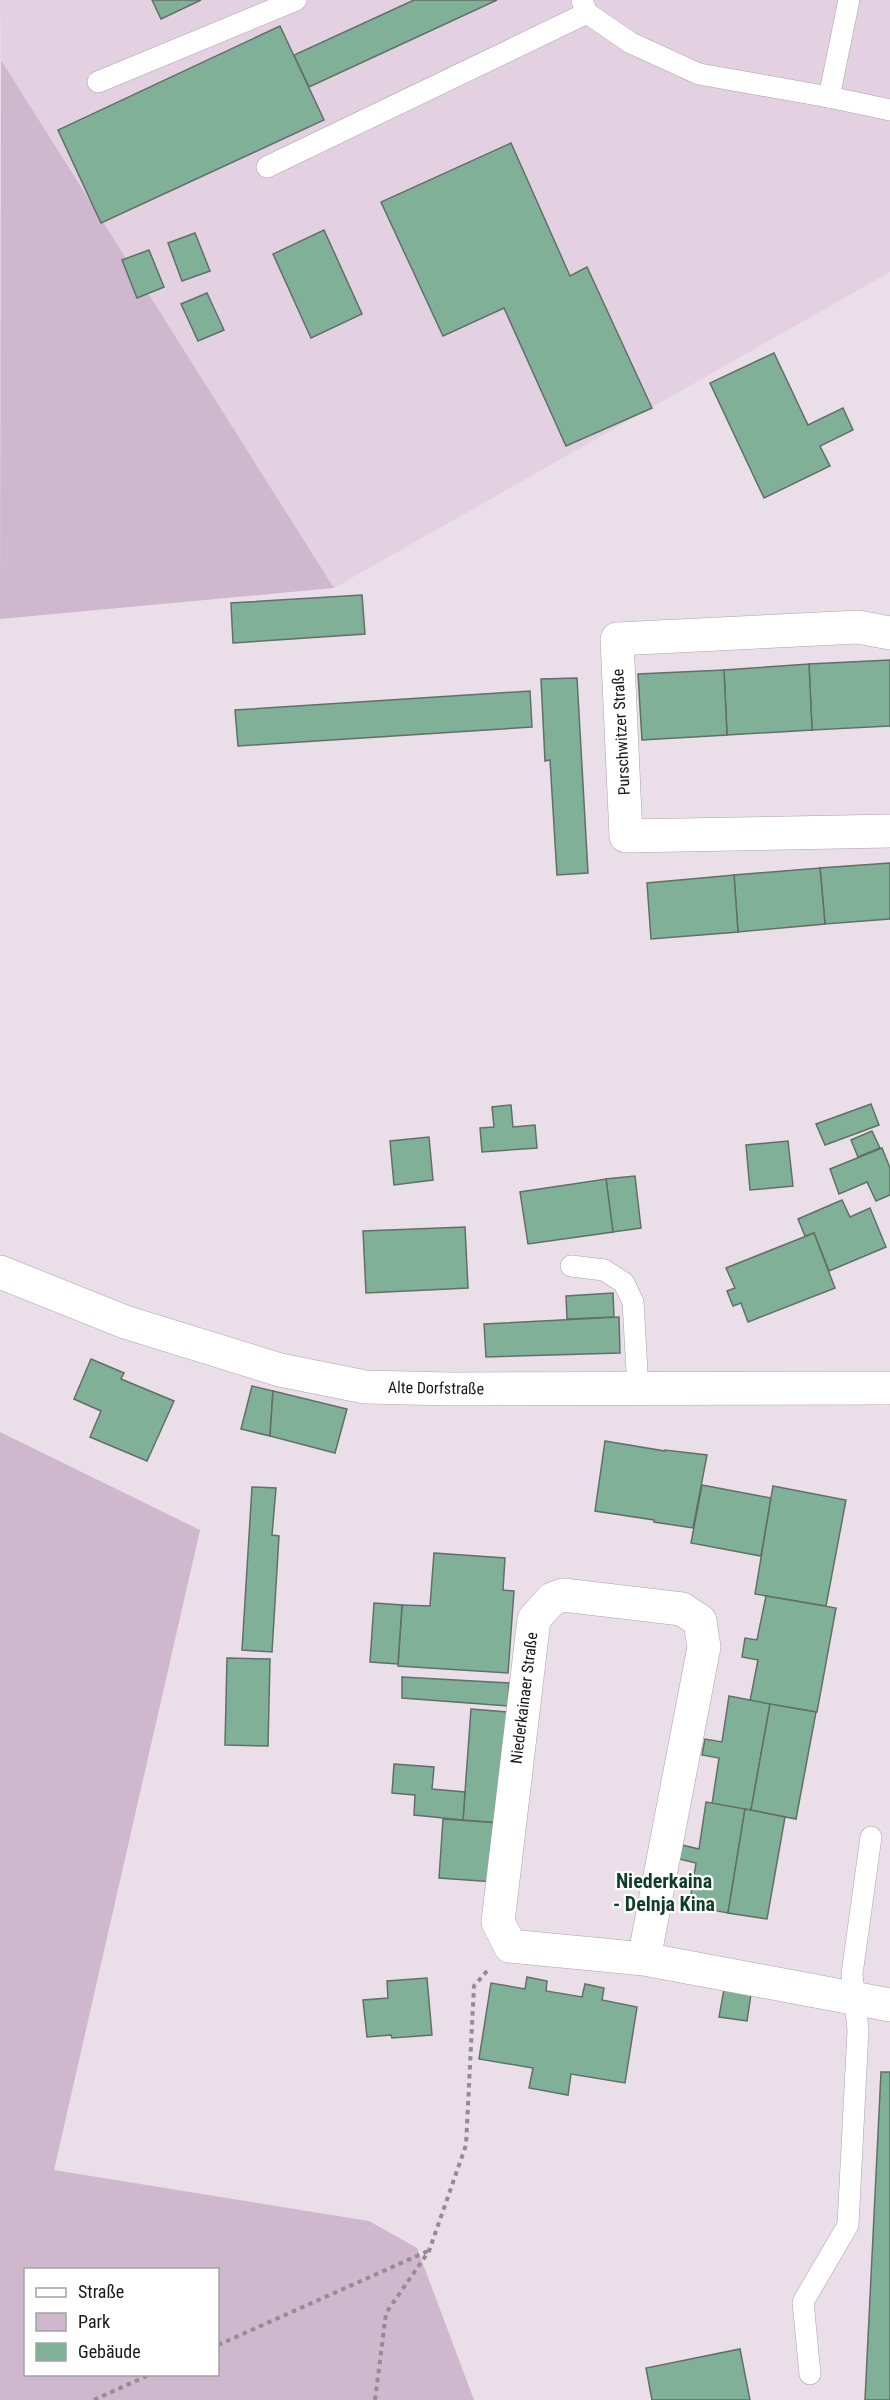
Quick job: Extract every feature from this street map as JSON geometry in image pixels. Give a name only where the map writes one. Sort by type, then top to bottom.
[{"type":"street","name":"Purschwitzer Straße","points":[[890,633],[858,627],[617,639],[626,836],[890,831]]},
{"type":"street","name":"Alte Dorfstraße","points":[[0,1272],[125,1322],[280,1370],[365,1387],[890,1388]]},
{"type":"street","name":"Niederkainaer Straße","points":[[510,1946],[498,1922],[534,1619],[552,1599],[563,1595],[682,1609],[700,1621],[704,1647],[644,1959]]},
{"type":"street","points":[[510,1946],[644,1959],[890,2005]]},
{"type":"lane","points":[[98,82],[296,0]]},
{"type":"lane","points":[[830,97],[849,0]]},
{"type":"lane","points":[[267,167],[584,6],[631,42],[699,74],[890,110]]},
{"type":"lane","points":[[571,1266],[604,1270],[624,1283],[633,1302],[638,1389]]},
{"type":"lane","points":[[810,2374],[803,2302],[848,2225],[858,2030],[852,1974],[871,1837]]},
{"type":"path","points":[[375,2400],[386,2313],[429,2251],[466,2145],[474,1986],[510,1946]]},
{"type":"path","points":[[219,2345],[429,2251]]},
{"type":"path","points":[[94,2400],[147,2376]]},
{"type":"shaded area","points":[[0,0],[890,0],[890,272],[334,588],[1,60]]},
{"type":"green space","points":[[1,60],[334,588],[0,619]]},
{"type":"green space","points":[[0,1432],[200,1530],[54,2170],[369,2221],[417,2248],[474,2400],[0,2400]]},
{"type":"building","points":[[152,0],[201,0],[161,19]]},
{"type":"building","points":[[414,0],[497,0],[309,87],[294,55]]},
{"type":"building","points":[[280,26],[324,120],[101,223],[58,130]]},
{"type":"building","points":[[511,143],[570,276],[587,267],[652,408],[566,446],[504,308],[443,336],[381,202]]},
{"type":"building","points":[[324,230],[362,314],[311,338],[273,254]]},
{"type":"building","points":[[195,233],[210,271],[182,281],[168,243]]},
{"type":"building","points":[[149,250],[164,287],[137,298],[122,260]]},
{"type":"building","points":[[207,293],[224,330],[198,341],[181,304]]},
{"type":"building","points":[[774,353],[808,425],[843,408],[853,430],[820,446],[830,466],[764,498],[710,383]]},
{"type":"building","points":[[362,595],[365,634],[233,643],[231,603]]},
{"type":"building","points":[[890,660],[890,726],[812,730],[809,664]]},
{"type":"building","points":[[809,664],[812,730],[727,735],[724,670]]},
{"type":"building","points":[[724,670],[727,735],[642,740],[638,674]]},
{"type":"building","points":[[577,678],[588,873],[557,875],[550,760],[545,761],[541,679]]},
{"type":"building","points":[[530,691],[532,727],[238,746],[235,710]]},
{"type":"building","points":[[890,863],[890,919],[825,924],[820,868]]},
{"type":"building","points":[[820,868],[825,924],[738,932],[734,875]]},
{"type":"building","points":[[734,875],[738,932],[651,939],[647,883]]},
{"type":"building","points":[[871,1104],[879,1125],[825,1145],[816,1124]]},
{"type":"building","points":[[511,1105],[513,1127],[535,1125],[537,1148],[482,1152],[480,1128],[494,1127],[492,1107]]},
{"type":"building","points":[[872,1131],[880,1148],[858,1157],[851,1140]]},
{"type":"building","points":[[429,1137],[433,1180],[394,1185],[390,1141]]},
{"type":"building","points":[[788,1141],[793,1186],[750,1190],[746,1145]]},
{"type":"building","points":[[882,1148],[890,1168],[890,1195],[876,1201],[867,1182],[839,1194],[830,1169]]},
{"type":"building","points":[[635,1176],[641,1228],[613,1232],[606,1179]]},
{"type":"building","points":[[606,1179],[613,1232],[528,1244],[520,1192]]},
{"type":"building","points":[[842,1200],[850,1217],[870,1208],[886,1247],[829,1271],[814,1233],[805,1236],[798,1219]]},
{"type":"building","points":[[465,1227],[468,1288],[366,1293],[363,1231]]},
{"type":"building","points":[[814,1233],[835,1288],[748,1322],[741,1303],[733,1306],[727,1291],[735,1288],[726,1268]]},
{"type":"building","points":[[613,1293],[614,1317],[567,1319],[566,1296]]},
{"type":"building","points":[[619,1317],[620,1353],[486,1357],[484,1324]]},
{"type":"building","points":[[91,1359],[124,1373],[121,1379],[174,1401],[147,1461],[90,1437],[101,1411],[74,1399]]},
{"type":"building","points":[[252,1386],[273,1391],[270,1436],[241,1429]]},
{"type":"building","points":[[273,1391],[347,1409],[335,1453],[270,1436]]},
{"type":"building","points":[[605,1441],[707,1455],[693,1528],[595,1511]]},
{"type":"building","points":[[702,1485],[771,1498],[761,1556],[691,1543]]},
{"type":"building","points":[[773,1486],[846,1500],[826,1606],[755,1594]]},
{"type":"building","points":[[252,1487],[276,1488],[272,1535],[279,1536],[272,1652],[242,1650]]},
{"type":"building","points":[[434,1553],[505,1558],[503,1590],[514,1591],[508,1673],[398,1666],[402,1605],[430,1606]]},
{"type":"building","points":[[766,1596],[836,1608],[817,1712],[750,1701],[758,1660],[742,1657],[745,1638],[757,1640]]},
{"type":"building","points":[[374,1603],[402,1605],[398,1664],[370,1662]]},
{"type":"building","points":[[227,1658],[270,1659],[268,1746],[225,1745]]},
{"type":"building","points":[[402,1677],[509,1683],[508,1706],[402,1698]]},
{"type":"building","points":[[729,1696],[770,1704],[751,1810],[712,1804],[719,1758],[702,1755],[705,1739],[722,1742]]},
{"type":"building","points":[[770,1704],[816,1712],[796,1819],[751,1810]]},
{"type":"building","points":[[471,1709],[507,1712],[499,1823],[463,1820]]},
{"type":"building","points":[[394,1764],[434,1767],[432,1789],[465,1792],[463,1820],[414,1815],[415,1795],[392,1793]]},
{"type":"building","points":[[706,1802],[745,1809],[728,1913],[689,1906],[696,1863],[679,1859],[682,1845],[699,1849]]},
{"type":"building","points":[[745,1809],[785,1817],[767,1919],[728,1913]]},
{"type":"building","points":[[443,1819],[499,1823],[495,1882],[439,1878]]},
{"type":"building","points":[[527,1977],[547,1981],[546,1991],[582,1997],[585,1984],[604,1988],[602,2000],[637,2007],[625,2083],[571,2074],[568,2095],[529,2088],[533,2068],[479,2059],[491,1983],[525,1989]]},
{"type":"building","points":[[427,1978],[432,2035],[367,2037],[363,2000],[388,1998],[387,1981]]},
{"type":"building","points":[[724,1989],[751,1994],[747,2021],[719,2017]]},
{"type":"building","points":[[881,2072],[890,2072],[890,2400],[865,2400]]},
{"type":"building","points":[[740,2349],[750,2400],[652,2400],[646,2368]]},
{"type":"district","name":"Niederkaina - Delnja Kina","points":[[664,1892]]}]
